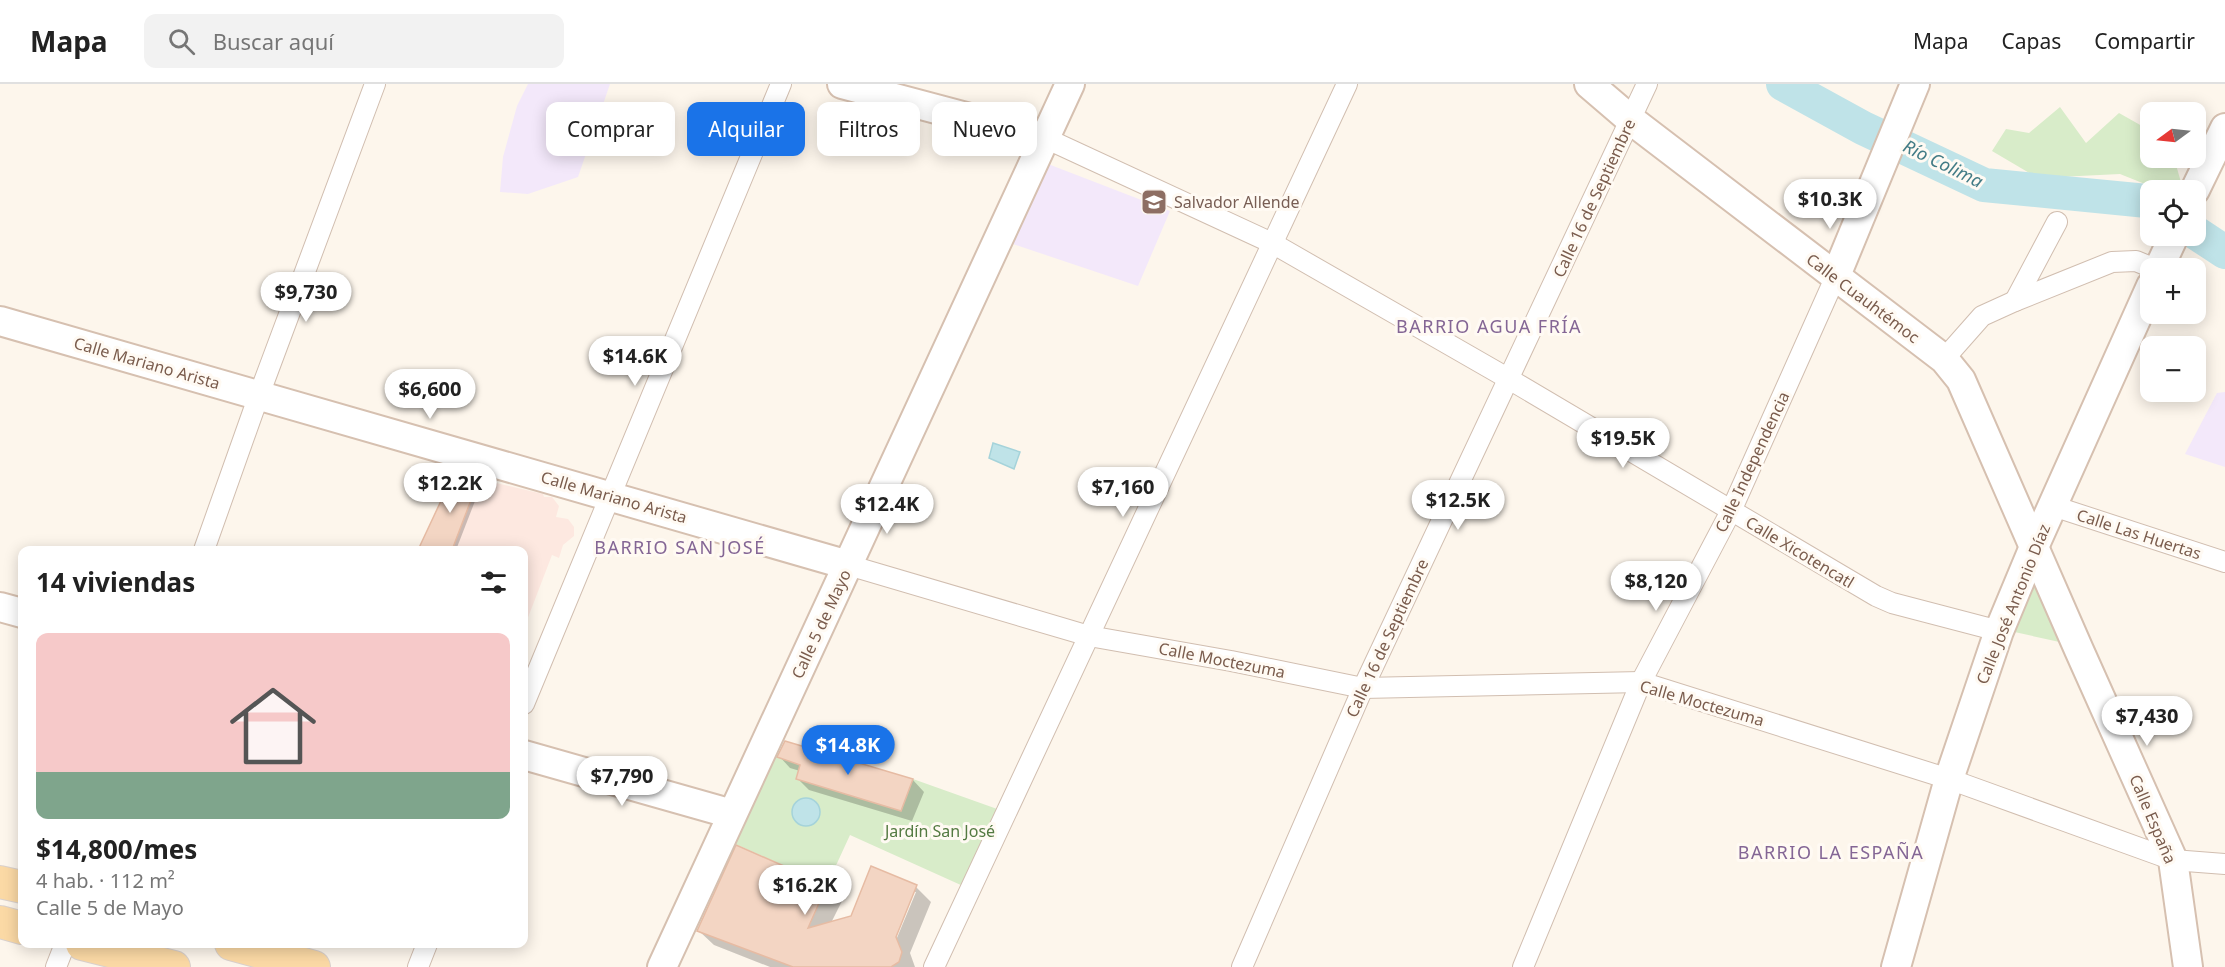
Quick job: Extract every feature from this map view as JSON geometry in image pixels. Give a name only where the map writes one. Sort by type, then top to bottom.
[{"type":"main road","points":[[0,882],[18,886]]},
{"type":"main road","points":[[0,922],[18,927]]},
{"type":"main road","points":[[98,948],[174,967]]},
{"type":"main road","points":[[245,948],[314,967]]},
{"type":"street","points":[[205,546],[375,84]]},
{"type":"street","points":[[528,694],[781,84]]},
{"type":"street","points":[[842,84],[1045,138]]},
{"type":"street","name":"Calle 5 de Mayo","points":[[662,967],[1070,84]]},
{"type":"street","points":[[934,967],[1347,84]]},
{"type":"street","name":"Calle Cuauhtémoc","points":[[1588,84],[1835,278],[1944,359],[1961,380],[2034,547]]},
{"type":"street","name":"Calle 16 de Septiembre","points":[[1242,967],[1363,688],[1647,84]]},
{"type":"street","name":"Calle Independencia","points":[[1523,967],[1641,682],[1731,511],[1835,278],[1915,85]]},
{"type":"street","points":[[2200,180],[2225,128]]},
{"type":"street","name":"Calle Xicotencatl","points":[[1045,138],[1272,243],[1509,379],[1876,596],[1892,603],[1999,631]]},
{"type":"street","points":[[2015,300],[2057,222]]},
{"type":"street","points":[[1944,359],[1982,316],[2015,300],[2112,262],[2163,257]]},
{"type":"street","name":"Calle José Antonio Díaz","points":[[1896,967],[1949,779],[1999,631],[2034,547],[2140,311]]},
{"type":"street","name":"Calle Mariano Arista","points":[[0,321],[1089,636]]},
{"type":"street","name":"Calle Las Huertas","points":[[2053,506],[2225,562]]},
{"type":"street","name":"Calle España","points":[[2034,547],[2173,860],[2188,967]]},
{"type":"street","points":[[0,607],[18,612]]},
{"type":"street","name":"Calle Moctezuma","points":[[1089,636],[1231,661],[1363,688],[1641,682],[1949,779],[2173,860],[2225,864]]},
{"type":"street","points":[[528,756],[732,814]]},
{"type":"street","points":[[56,967],[63,948]]},
{"type":"street","points":[[418,967],[425,948]]},
{"type":"shaded area","points":[[528,84],[610,84],[604,102],[546,102],[546,156],[585,156],[578,177],[528,194],[500,192],[503,157],[517,106]]},
{"type":"shaded area","points":[[1048,164],[1170,211],[1138,286],[1013,244]]},
{"type":"shaded area","points":[[2225,392],[2225,467],[2185,454],[2217,393]]},
{"type":"shaded area","points":[[479,479],[543,494],[544,497],[552,497],[559,506],[556,517],[568,519],[574,527],[574,536],[563,545],[559,558],[552,555],[528,618],[528,546],[454,546]]},
{"type":"green space","points":[[2060,107],[2086,143],[2119,113],[2140,125],[2140,168],[2177,168],[2180,180],[2140,180],[2140,182],[2120,174],[2038,178],[1992,151],[2006,129],[2029,133]]},
{"type":"green space","points":[[2031,570],[2064,643],[2010,631]]},
{"type":"green space","name":"Jardín San José","points":[[773,755],[800,765],[796,779],[901,811],[913,779],[1000,810],[963,886],[850,835],[827,885],[733,843]]},
{"type":"water","points":[[993,443],[1020,452],[1014,469],[989,458]]},
{"type":"water","points":[[806,798],[816,802],[820,812],[816,822],[806,826],[796,822],[792,812],[796,802]]},
{"type":"building","points":[[454,473],[479,479],[454,546],[420,546]]},
{"type":"building","points":[[785,741],[913,779],[901,811],[796,779],[800,765],[777,757]]},
{"type":"building","points":[[736,845],[827,885],[808,928],[851,916],[871,866],[917,885],[896,937],[902,952],[899,962],[891,967],[793,967],[697,931]]},
{"type":"waterway","name":"Río Colima","points":[[1783,84],[1863,128],[1984,185],[2140,200]]},
{"type":"waterway","name":"Río Colima","points":[[2206,240],[2225,252]]},
{"type":"place","name":"Salvador Allende","points":[[1154,202]]},
{"type":"district","name":"BARRIO AGUA FRÍA","points":[[1489,327]]},
{"type":"district","name":"BARRIO SAN JOSÉ","points":[[680,548]]},
{"type":"district","name":"BARRIO LA ESPAÑA","points":[[1831,853]]}]
